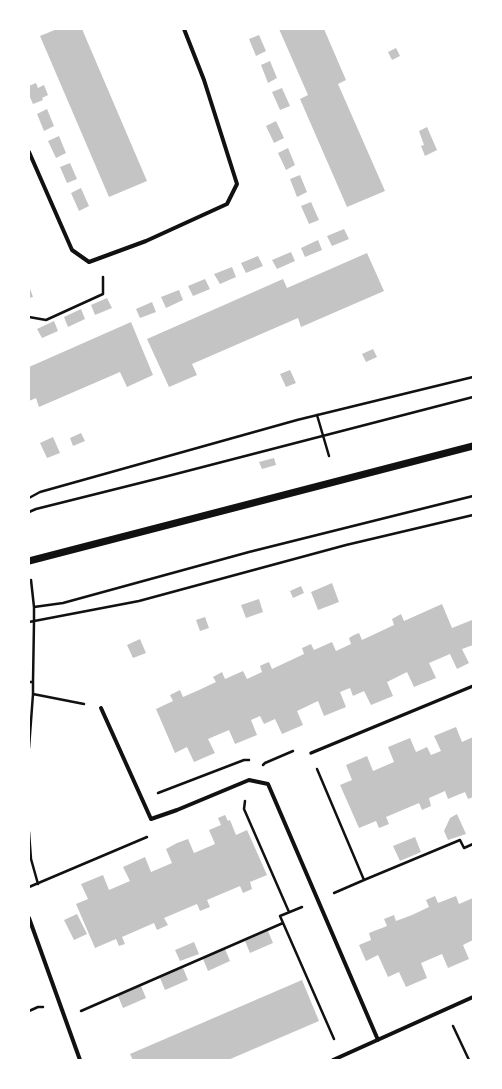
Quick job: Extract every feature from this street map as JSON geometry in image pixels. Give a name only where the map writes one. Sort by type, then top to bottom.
[{"type":"street","points":[[29,152],[72,250],[89,262],[146,241],[227,204],[237,184],[204,80],[184,29]]},
{"type":"street","points":[[29,561],[473,446]]},
{"type":"street","points":[[311,753],[473,686]]},
{"type":"street","points":[[101,708],[152,819],[249,780],[268,784],[378,1040]]},
{"type":"street","points":[[29,918],[80,1060]]},
{"type":"street","points":[[333,1060],[473,997]]},
{"type":"path","points":[[29,317],[46,320],[103,294],[102,257]]},
{"type":"path","points":[[29,498],[40,492],[297,420],[473,377]]},
{"type":"path","points":[[29,512],[473,397]]},
{"type":"path","points":[[317,415],[330,456]]},
{"type":"path","points":[[34,608],[63,603],[249,552],[473,496]]},
{"type":"path","points":[[29,622],[139,601],[346,545],[473,515]]},
{"type":"path","points":[[29,561],[34,608],[31,682],[33,694],[29,748]]},
{"type":"path","points":[[33,694],[101,708]]},
{"type":"path","points":[[249,780],[244,809],[289,912]]},
{"type":"path","points":[[29,832],[31,859],[38,884]]},
{"type":"path","points":[[364,880],[460,840],[464,848],[473,844]]},
{"type":"path","points":[[29,1011],[38,1007],[82,1011],[283,923]]},
{"type":"path","points":[[446,1009],[469,1060]]},
{"type":"building","points":[[57,29],[82,29],[147,181],[109,197],[40,36]]},
{"type":"building","points":[[279,29],[324,29],[346,80],[338,84],[385,191],[347,207],[300,99],[308,95]]},
{"type":"building","points":[[259,35],[266,51],[256,56],[249,39]]},
{"type":"building","points":[[396,48],[400,56],[392,60],[388,52]]},
{"type":"building","points":[[270,61],[277,78],[268,83],[261,65]]},
{"type":"building","points":[[36,83],[38,88],[44,85],[48,95],[42,98],[43,100],[33,104],[29,95],[29,86]]},
{"type":"building","points":[[282,88],[290,106],[280,110],[272,92]]},
{"type":"building","points":[[47,109],[54,126],[44,131],[37,114]]},
{"type":"building","points":[[276,121],[284,138],[274,143],[266,126]]},
{"type":"building","points":[[427,127],[437,150],[425,156],[421,146],[424,145],[419,131]]},
{"type":"building","points":[[59,136],[66,153],[56,158],[48,141]]},
{"type":"building","points":[[288,148],[295,165],[286,170],[278,153]]},
{"type":"building","points":[[70,163],[77,179],[67,183],[60,167]]},
{"type":"building","points":[[300,175],[307,192],[297,197],[290,179]]},
{"type":"building","points":[[81,188],[89,206],[79,211],[71,193]]},
{"type":"building","points":[[311,202],[319,220],[309,224],[301,206]]},
{"type":"building","points":[[344,229],[349,239],[332,246],[327,236]]},
{"type":"building","points":[[318,240],[322,250],[305,257],[301,248]]},
{"type":"building","points":[[291,252],[295,261],[277,269],[272,260]]},
{"type":"building","points":[[367,253],[384,291],[301,327],[298,318],[192,364],[197,375],[169,387],[147,339],[283,279],[287,288]]},
{"type":"building","points":[[258,256],[263,266],[246,273],[241,263]]},
{"type":"building","points":[[232,267],[236,277],[220,284],[214,274]]},
{"type":"building","points":[[205,279],[210,289],[193,296],[188,286]]},
{"type":"building","points":[[29,286],[33,297],[29,298]]},
{"type":"building","points":[[179,290],[183,300],[166,308],[161,297]]},
{"type":"building","points":[[107,298],[112,308],[95,315],[91,305]]},
{"type":"building","points":[[152,302],[156,312],[140,318],[136,309]]},
{"type":"building","points":[[81,309],[85,319],[68,327],[64,317]]},
{"type":"building","points":[[54,321],[58,331],[42,338],[37,329]]},
{"type":"building","points":[[131,322],[153,375],[127,387],[120,372],[39,407],[36,398],[29,401],[29,367]]},
{"type":"building","points":[[373,349],[377,357],[366,362],[362,354]]},
{"type":"building","points":[[290,370],[296,383],[286,387],[280,374]]},
{"type":"building","points":[[81,433],[85,441],[73,446],[70,438]]},
{"type":"building","points":[[53,437],[60,453],[47,458],[40,443]]},
{"type":"building","points":[[274,458],[276,465],[262,469],[259,462]]},
{"type":"building","points":[[332,583],[339,602],[318,610],[311,592]]},
{"type":"building","points":[[301,586],[304,593],[293,598],[290,591]]},
{"type":"building","points":[[259,599],[263,612],[246,618],[241,605]]},
{"type":"building","points":[[442,604],[452,628],[472,620],[473,645],[462,649],[469,663],[457,669],[450,654],[429,663],[436,678],[414,687],[407,672],[387,682],[393,696],[371,705],[364,691],[353,696],[350,688],[340,692],[346,707],[324,716],[318,701],[297,711],[303,725],[282,734],[275,719],[264,724],[260,716],[251,720],[257,735],[235,744],[229,730],[208,739],[215,753],[194,762],[187,747],[175,753],[156,709],[173,701],[170,695],[180,690],[183,697],[199,690],[216,682],[213,677],[222,672],[225,679],[243,671],[247,679],[262,672],[260,666],[264,664],[269,662],[272,669],[304,654],[302,648],[311,644],[314,650],[332,642],[336,651],[351,644],[349,638],[354,635],[359,633],[362,640],[394,625],[392,619],[401,614],[404,621]]},
{"type":"building","points":[[205,617],[209,628],[200,631],[196,620]]},
{"type":"building","points":[[140,639],[146,653],[133,658],[127,645]]},
{"type":"building","points":[[456,727],[462,742],[473,737],[473,797],[468,799],[465,792],[448,799],[445,791],[429,798],[431,806],[422,810],[419,803],[386,817],[389,824],[379,828],[376,821],[359,828],[340,785],[352,780],[346,765],[367,756],[373,771],[394,762],[388,747],[410,738],[416,752],[427,747],[431,755],[441,751],[434,736]]},
{"type":"building","points":[[457,814],[466,834],[448,840],[444,831],[450,818]]},
{"type":"building","points":[[225,815],[228,821],[230,820],[236,835],[247,830],[267,875],[250,882],[252,889],[243,893],[240,886],[207,900],[210,907],[200,911],[197,904],[164,918],[168,925],[157,930],[154,923],[122,937],[125,944],[119,946],[116,939],[95,948],[76,904],[88,899],[81,884],[103,875],[109,890],[130,881],[123,867],[145,857],[151,872],[172,863],[166,849],[177,843],[188,839],[194,853],[215,844],[209,830],[221,825],[218,818]]},
{"type":"building","points":[[415,837],[421,852],[400,861],[393,846]]},
{"type":"building","points":[[435,896],[438,903],[456,896],[459,904],[473,898],[473,940],[463,945],[469,959],[448,968],[442,954],[421,963],[427,978],[406,987],[399,972],[388,977],[378,955],[366,961],[359,945],[371,940],[369,933],[387,926],[384,919],[394,915],[396,921],[412,915],[429,907],[426,900]]},
{"type":"building","points":[[77,914],[87,934],[74,940],[64,920]]},
{"type":"building","points":[[268,931],[273,943],[250,953],[245,941]]},
{"type":"building","points":[[194,942],[199,954],[180,961],[175,950]]},
{"type":"building","points":[[225,949],[230,961],[208,971],[203,959]]},
{"type":"building","points":[[183,968],[188,980],[165,990],[160,978]]},
{"type":"building","points":[[302,980],[319,1021],[228,1060],[133,1060],[130,1054]]},
{"type":"building","points":[[141,986],[146,998],[123,1008],[118,996]]}]
